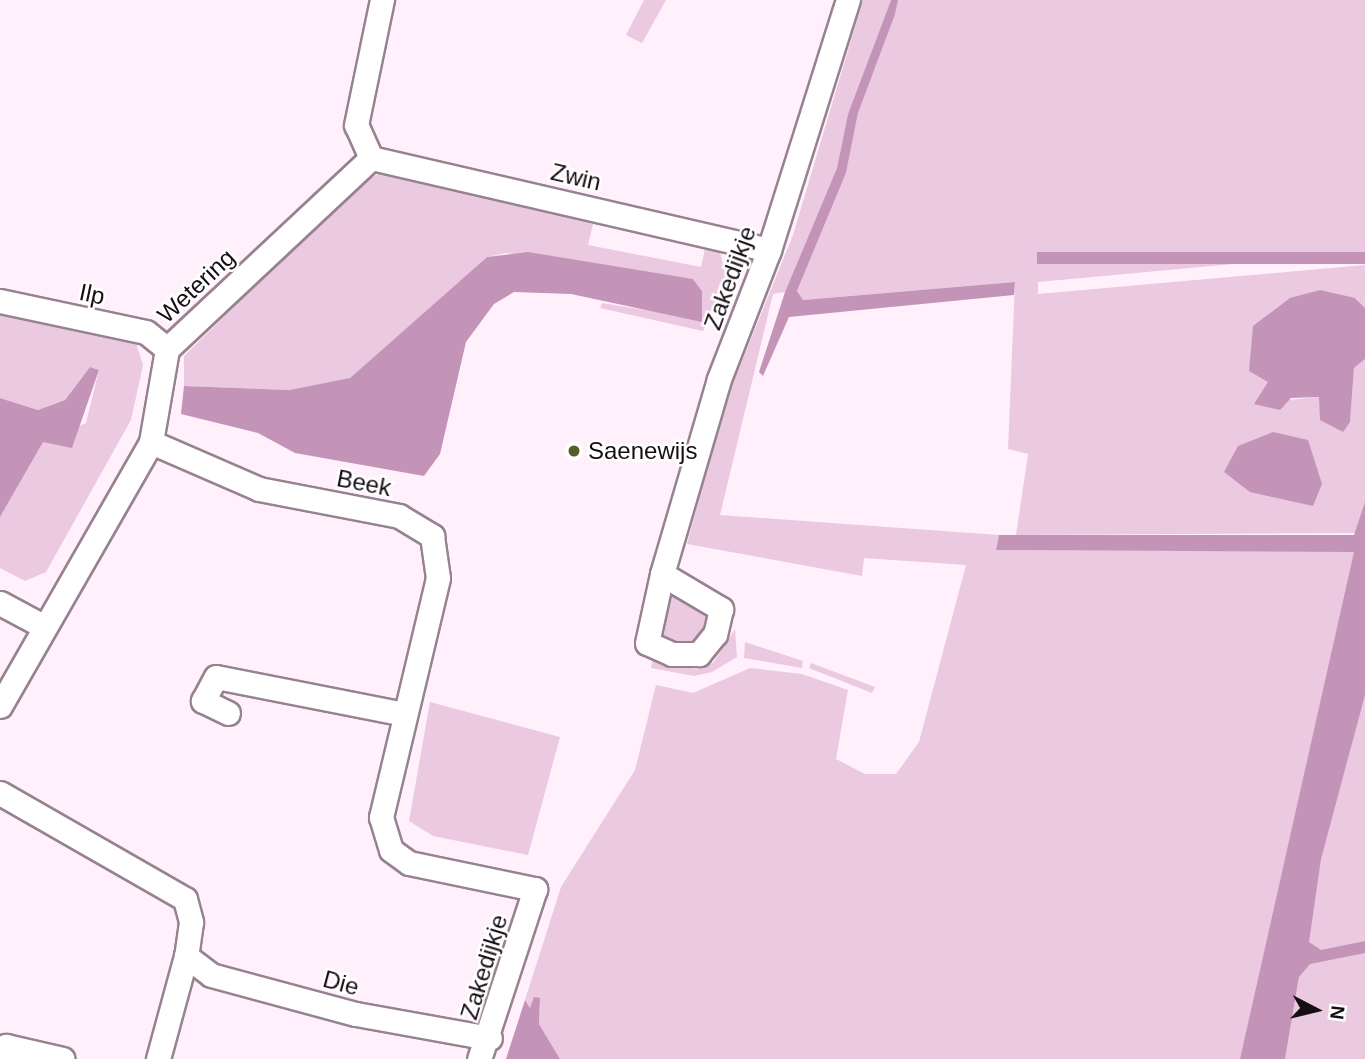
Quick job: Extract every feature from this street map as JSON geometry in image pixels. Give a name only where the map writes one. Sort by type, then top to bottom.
[{"type":"street","points":[[371,158],[356,125],[382,0]]},
{"type":"street","name":"Zakedijkje","points":[[662,574],[719,379],[769,250],[848,0]]},
{"type":"street","name":"Zwin","points":[[371,158],[769,250]]},
{"type":"street","name":"Wetering","points":[[0,706],[43,626],[151,442],[167,349],[371,158]]},
{"type":"street","name":"Ilp","points":[[0,301],[146,332],[167,349]]},
{"type":"street","name":"Beek","points":[[151,442],[259,489],[399,516],[432,536],[438,579],[381,817],[391,850],[409,863],[535,888]]},
{"type":"street","points":[[0,603],[43,626]]},
{"type":"street","points":[[228,713],[203,701],[216,677],[404,714]]},
{"type":"street","points":[[0,793],[185,899],[191,922],[186,956],[158,1059]]},
{"type":"street","name":"Zakedijkje","points":[[479,1059],[490,1038],[535,888]]},
{"type":"street","name":"Die","points":[[186,956],[211,975],[356,1014],[490,1038]]},
{"type":"street","points":[[0,1056],[6,1046],[52,1058]]},
{"type":"shaded area","points":[[644,0],[666,0],[642,43],[626,35]]},
{"type":"shaded area","points":[[863,0],[891,0],[848,114],[837,168],[785,292],[773,294],[720,515],[999,535],[997,550],[1354,551],[1365,543],[1365,1059],[1285,1059],[1299,977],[1261,1059],[560,1059],[539,1024],[540,999],[530,1009],[525,1000],[561,887],[635,770],[656,685],[693,693],[750,668],[802,674],[848,690],[836,759],[865,774],[896,774],[919,742],[966,565],[864,558],[862,576],[687,544],[725,403],[793,235]]},
{"type":"shaded area","points":[[891,0],[898,0],[895,14],[858,113],[846,173],[797,291],[803,300],[1015,282],[1014,295],[789,317],[763,376],[759,372],[785,292],[837,168],[848,114]]},
{"type":"shaded area","points":[[896,0],[1365,0],[1365,252],[1038,282],[1038,294],[1365,265],[1365,308],[1355,298],[1253,326],[1252,355],[1269,382],[1255,403],[1320,397],[1350,422],[1354,368],[1365,359],[1365,533],[1016,535],[1028,454],[1008,449],[1015,282],[802,300],[797,291],[846,173],[858,113]]},
{"type":"shaded area","points":[[386,170],[593,224],[588,245],[701,267],[705,249],[720,252],[726,276],[703,331],[600,308],[602,303],[644,310],[702,291],[693,279],[506,253],[487,257],[350,378],[289,390],[184,386],[184,356],[358,185]]},
{"type":"shaded area","points":[[528,252],[693,279],[702,291],[702,322],[571,294],[514,292],[494,304],[466,342],[440,454],[424,476],[295,453],[258,433],[181,414],[184,386],[289,390],[350,378],[487,257]]},
{"type":"shaded area","points":[[1037,252],[1365,252],[1365,264],[1037,264]]},
{"type":"shaded area","points":[[1320,290],[1355,298],[1365,308],[1365,359],[1354,368],[1350,422],[1343,432],[1320,420],[1319,397],[1291,398],[1280,410],[1254,404],[1268,382],[1249,371],[1253,326],[1290,298]]},
{"type":"shaded area","points":[[0,314],[124,335],[135,340],[143,365],[131,420],[46,572],[25,581],[0,568],[0,517],[43,441],[86,423],[99,370],[90,367],[65,400],[38,410],[0,398]]},
{"type":"shaded area","points":[[90,367],[99,370],[72,448],[43,442],[0,517],[0,398],[38,410],[65,400]]},
{"type":"shaded area","points":[[1273,432],[1308,440],[1322,484],[1313,506],[1250,492],[1224,472],[1238,446]]},
{"type":"shaded area","points":[[1365,502],[1365,695],[1321,859],[1309,942],[1321,950],[1365,941],[1365,953],[1310,964],[1299,977],[1285,1059],[1240,1059],[1354,552],[996,550],[999,535],[1354,535]]},
{"type":"shaded area","points":[[670,586],[709,614],[709,631],[694,648],[670,646],[661,633]]},
{"type":"shaded area","points":[[735,629],[737,657],[712,672],[694,676],[651,668],[653,658],[697,669],[713,663]]},
{"type":"shaded area","points":[[745,642],[803,661],[802,668],[744,658]]},
{"type":"shaded area","points":[[811,663],[875,687],[872,693],[809,668]]},
{"type":"shaded area","points":[[430,702],[560,737],[528,855],[433,836],[409,821]]},
{"type":"shaded area","points":[[534,997],[540,998],[539,1024],[560,1059],[506,1059],[525,1000],[530,1008]]},
{"type":"place","name":"Saenewijs","points":[[574,451]]}]
